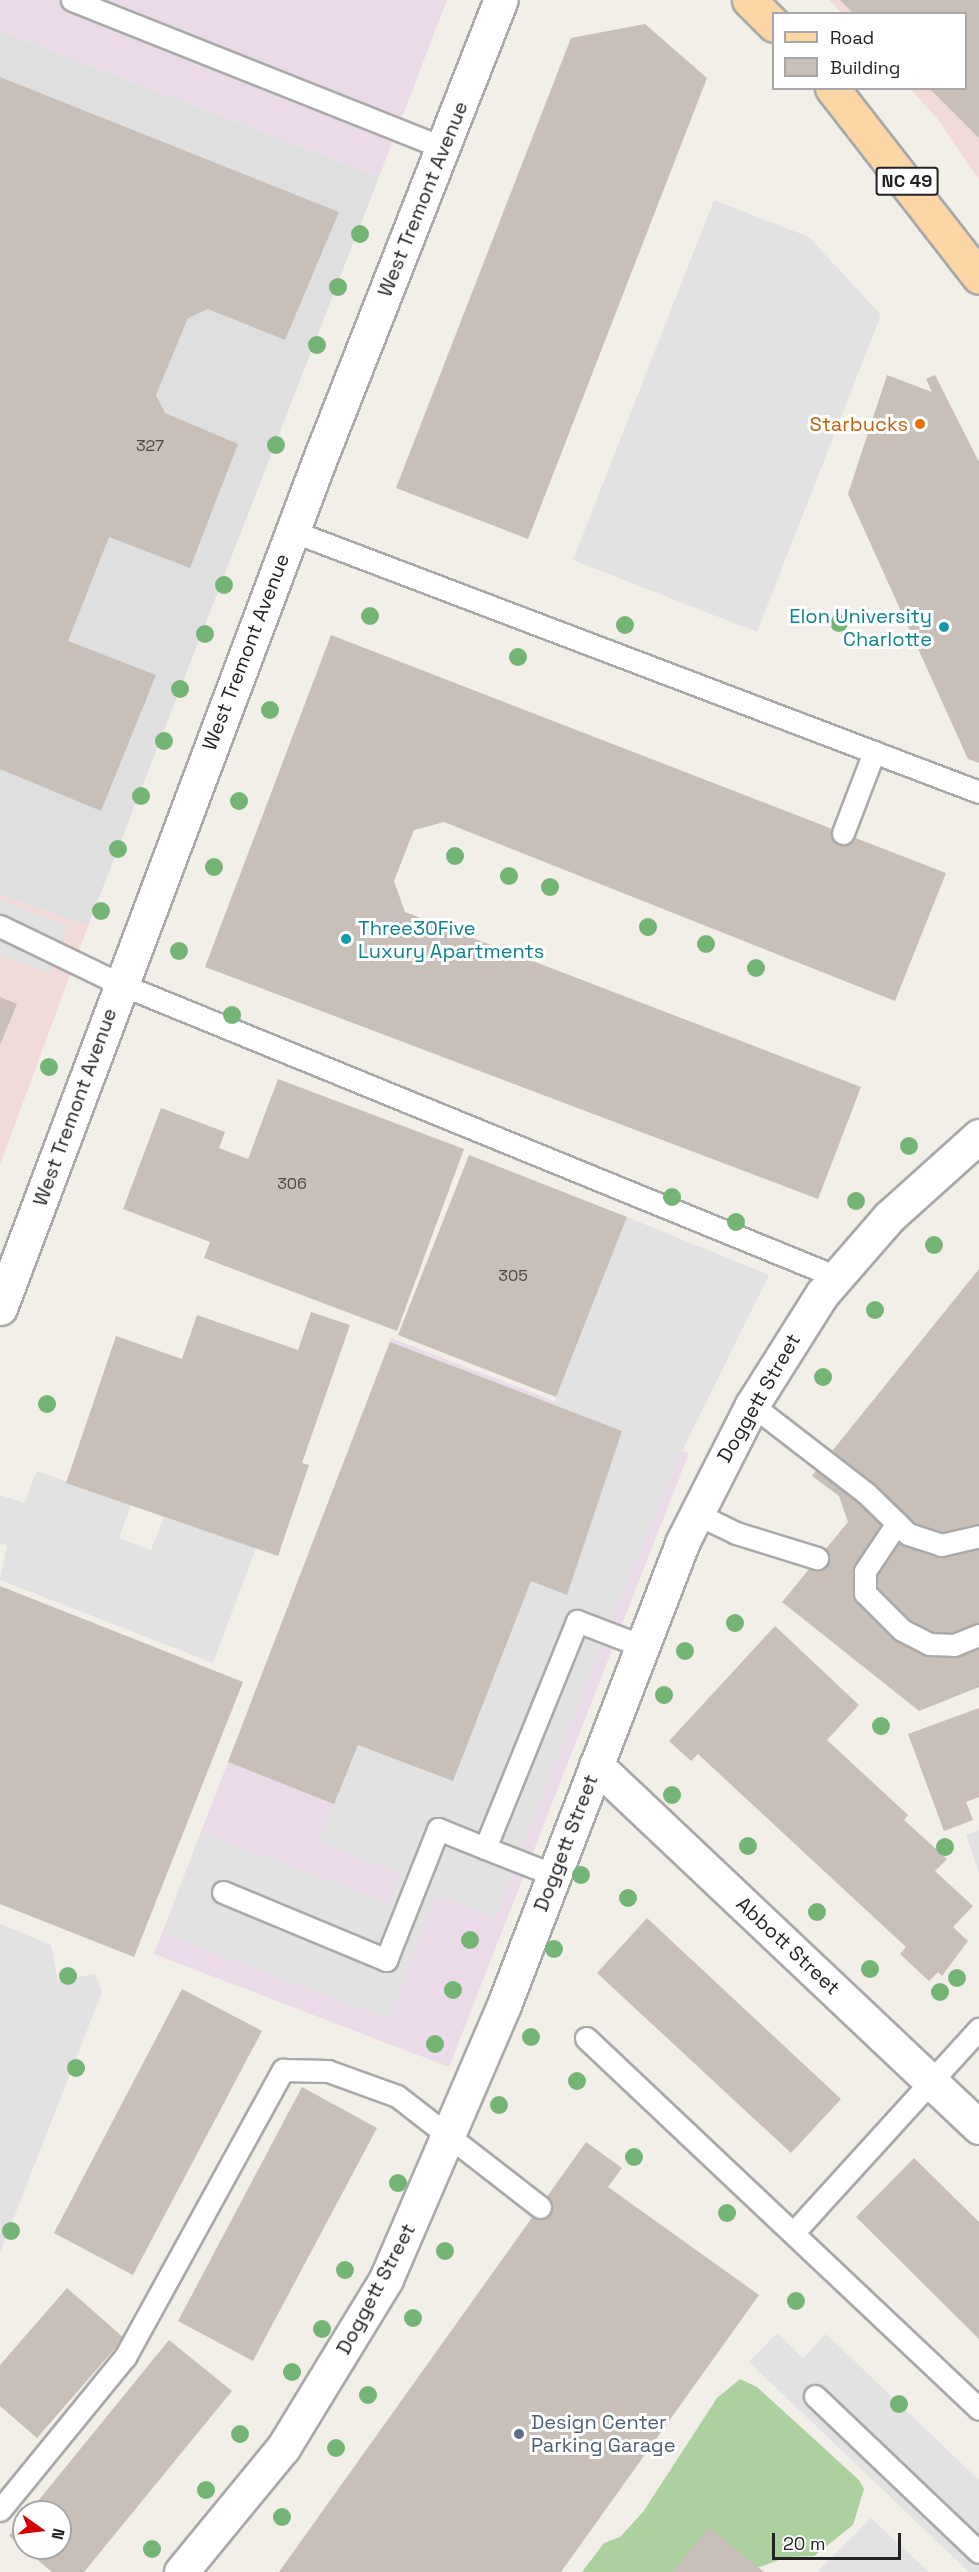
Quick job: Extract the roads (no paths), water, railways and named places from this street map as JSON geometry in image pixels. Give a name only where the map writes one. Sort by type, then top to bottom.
[{"type":"main road","points":[[749,0],[772,23]]},
{"type":"main road","name":"NC 49","points":[[834,90],[979,277]]},
{"type":"street","name":"West Tremont Avenue","points":[[0,1308],[292,531],[501,0]]},
{"type":"street","name":"Doggett Street","points":[[181,2572],[283,2448],[354,2337],[386,2279],[451,2136],[695,1512],[752,1405],[837,1277],[889,1217],[979,1136]]},
{"type":"street","name":"Abbott Street","points":[[596,1765],[979,2127]]},
{"type":"lane","points":[[72,0],[444,148]]},
{"type":"lane","points":[[292,531],[979,792]]},
{"type":"lane","points":[[843,833],[874,752]]},
{"type":"lane","points":[[0,926],[120,984],[837,1277]]},
{"type":"lane","points":[[752,1405],[806,1443],[908,1534],[941,1545],[979,1536]]},
{"type":"lane","points":[[695,1512],[736,1533],[817,1558]]},
{"type":"lane","points":[[897,1523],[865,1570],[865,1593],[902,1630],[929,1644],[954,1645],[979,1635]]},
{"type":"lane","points":[[485,1848],[577,1621],[642,1646]]},
{"type":"lane","points":[[223,1892],[386,1960],[438,1829],[554,1875]]},
{"type":"lane","points":[[794,2232],[979,2029]]},
{"type":"lane","points":[[586,2038],[979,2409]]},
{"type":"lane","points":[[0,2510],[125,2357],[284,2070],[328,2071],[397,2096],[540,2206]]},
{"type":"lane","points":[[815,2396],[979,2552]]},
{"type":"place","name":"Starbucks","points":[[920,424]]},
{"type":"place","name":"Elon University Charlotte","points":[[944,627]]},
{"type":"place","name":"Three30Five Luxury Apartments","points":[[346,939]]},
{"type":"place","name":"Design Center Parking Garage","points":[[519,2434]]}]
